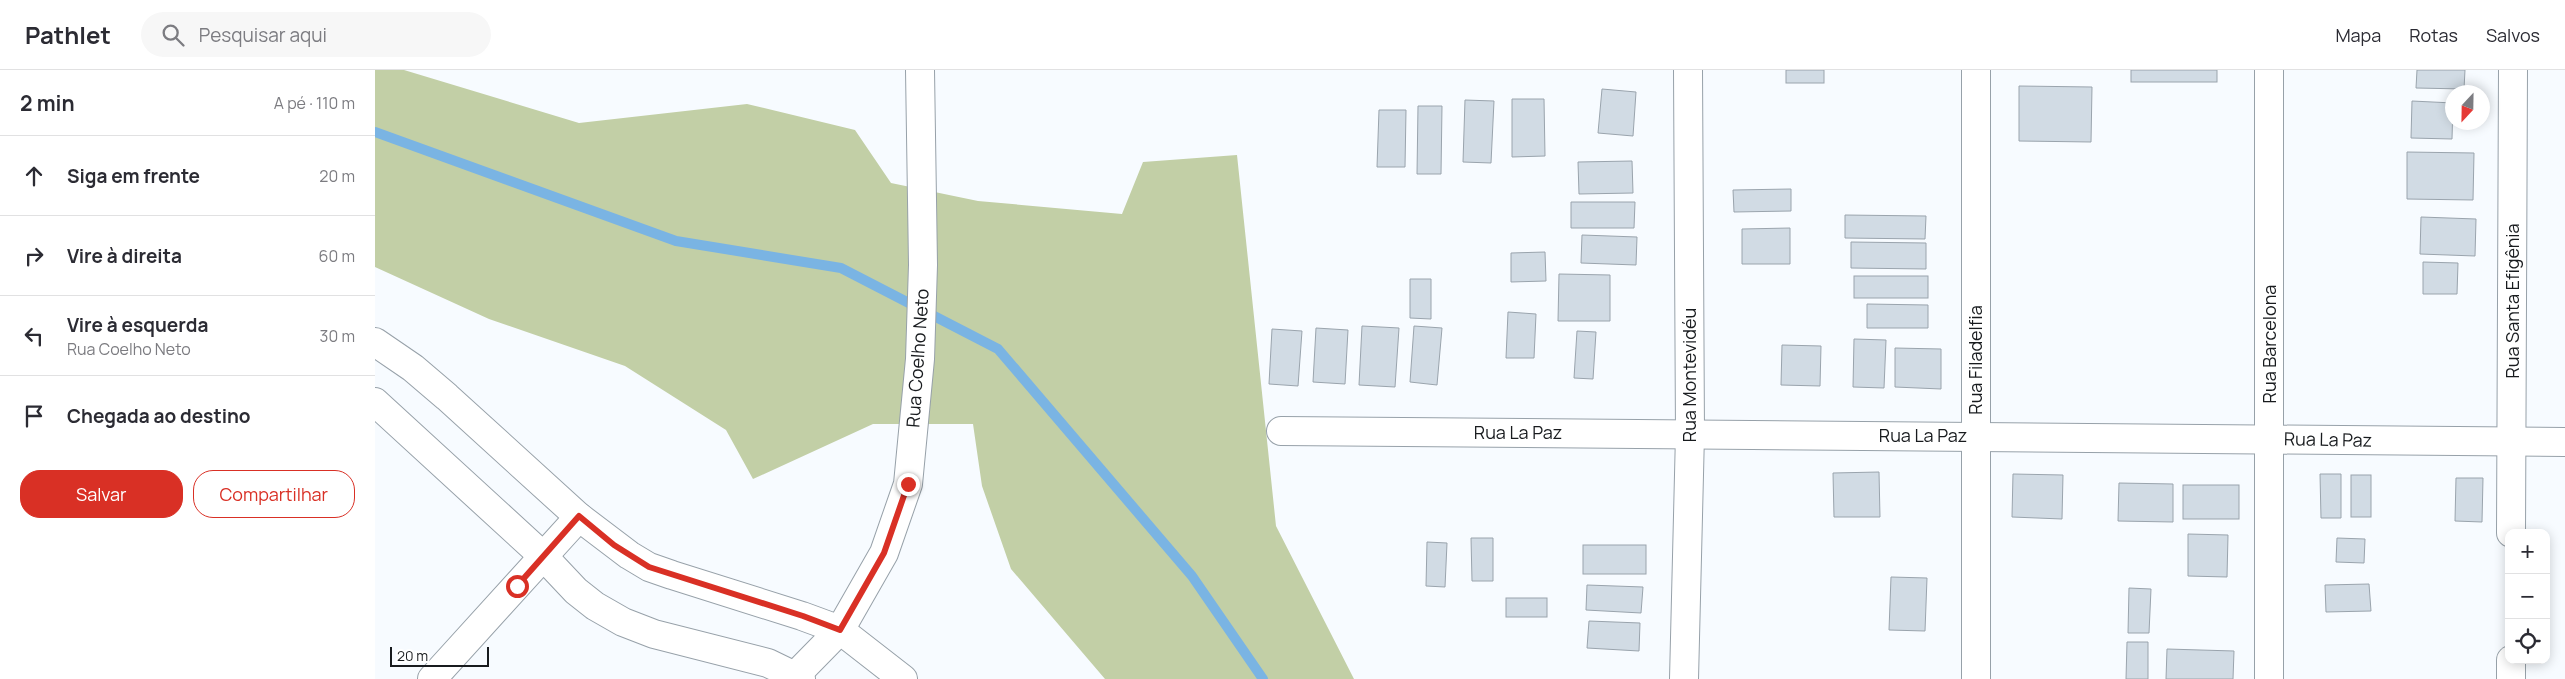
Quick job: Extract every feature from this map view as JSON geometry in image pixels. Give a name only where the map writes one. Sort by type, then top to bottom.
[{"type":"street","name":"Rua Coelho Neto","points":[[796,678],[840,630],[884,553],[908,484],[920,359],[923,265],[920,70]]},
{"type":"street","name":"Rua Montevidéu","points":[[1684,679],[1690,434],[1688,70]]},
{"type":"street","name":"Rua Filadelfia","points":[[1976,679],[1974,435],[1977,70]]},
{"type":"street","name":"Rua Barcelona","points":[[2269,70],[2269,679]]},
{"type":"street","name":"Rua Santa Efigênia","points":[[2511,529],[2513,70]]},
{"type":"street","points":[[375,342],[413,368],[447,396],[579,516],[614,545],[649,567],[803,616],[840,630],[903,679]]},
{"type":"street","points":[[375,402],[543,556],[575,591],[595,606],[623,622],[653,634],[769,662],[796,678]]},
{"type":"street","name":"Rua La Paz","points":[[1281,431],[1974,435],[2565,442]]},
{"type":"street","points":[[432,679],[579,516]]},
{"type":"street","points":[[2511,664],[2511,679]]},
{"type":"green space","points":[[375,70],[404,70],[579,123],[747,104],[855,130],[891,183],[978,201],[1122,214],[1143,162],[1237,155],[1276,526],[1354,679],[1105,679],[1011,569],[982,486],[973,424],[873,424],[753,479],[726,430],[625,366],[489,319],[375,267]]},
{"type":"building","points":[[1786,70],[1824,70],[1824,83],[1786,83]]},
{"type":"building","points":[[2131,70],[2217,70],[2217,82],[2131,82]]},
{"type":"building","points":[[2417,70],[2465,70],[2464,85],[2445,85],[2445,89],[2416,88]]},
{"type":"building","points":[[2019,86],[2092,87],[2091,142],[2019,141]]},
{"type":"building","points":[[1602,89],[1636,92],[1633,136],[1598,133]]},
{"type":"building","points":[[1512,99],[1544,99],[1545,156],[1512,157]]},
{"type":"building","points":[[1465,100],[1494,101],[1491,163],[1463,162]]},
{"type":"building","points":[[2412,101],[2445,103],[2445,130],[2452,130],[2452,139],[2411,138]]},
{"type":"building","points":[[1418,106],[1442,106],[1441,174],[1417,174]]},
{"type":"building","points":[[1379,110],[1406,110],[1405,167],[1377,167]]},
{"type":"building","points":[[2407,152],[2474,153],[2473,200],[2407,199]]},
{"type":"building","points":[[1632,161],[1633,193],[1579,194],[1578,162]]},
{"type":"building","points":[[1791,189],[1791,211],[1734,212],[1733,190]]},
{"type":"building","points":[[1571,202],[1635,202],[1634,228],[1571,228]]},
{"type":"building","points":[[1845,215],[1926,216],[1925,239],[1845,238]]},
{"type":"building","points":[[2421,217],[2476,219],[2475,256],[2420,254]]},
{"type":"building","points":[[1790,228],[1790,264],[1742,264],[1742,229]]},
{"type":"building","points":[[1582,235],[1637,237],[1636,265],[1581,263]]},
{"type":"building","points":[[1851,242],[1926,243],[1926,269],[1851,268]]},
{"type":"building","points":[[1545,252],[1546,281],[1511,282],[1511,253]]},
{"type":"building","points":[[2423,262],[2458,263],[2457,294],[2423,294]]},
{"type":"building","points":[[1559,274],[1610,275],[1610,321],[1558,321]]},
{"type":"building","points":[[1854,276],[1928,276],[1928,298],[1854,298]]},
{"type":"building","points":[[1410,279],[1431,279],[1431,319],[1410,318]]},
{"type":"building","points":[[1867,304],[1928,305],[1928,328],[1867,328]]},
{"type":"building","points":[[1508,312],[1536,314],[1534,358],[1506,358]]},
{"type":"building","points":[[1362,326],[1399,328],[1395,387],[1359,385]]},
{"type":"building","points":[[1414,326],[1442,328],[1437,385],[1410,382]]},
{"type":"building","points":[[1316,328],[1348,330],[1345,384],[1313,382]]},
{"type":"building","points":[[1272,329],[1302,331],[1298,386],[1269,384]]},
{"type":"building","points":[[1577,331],[1596,332],[1593,379],[1574,378]]},
{"type":"building","points":[[1854,339],[1886,340],[1884,388],[1853,387]]},
{"type":"building","points":[[1782,345],[1821,346],[1820,386],[1781,385]]},
{"type":"building","points":[[1895,348],[1941,349],[1941,389],[1895,387]]},
{"type":"building","points":[[1879,472],[1880,517],[1834,517],[1833,473]]},
{"type":"building","points":[[2013,474],[2063,475],[2062,519],[2012,517]]},
{"type":"building","points":[[2320,474],[2341,474],[2341,518],[2321,518]]},
{"type":"building","points":[[2351,475],[2371,475],[2371,517],[2351,517]]},
{"type":"building","points":[[2456,478],[2483,478],[2482,522],[2455,521]]},
{"type":"building","points":[[2119,483],[2173,484],[2173,522],[2118,521]]},
{"type":"building","points":[[2183,485],[2239,485],[2239,519],[2183,519]]},
{"type":"building","points":[[2188,534],[2228,535],[2227,577],[2188,576]]},
{"type":"building","points":[[1471,538],[1493,538],[1493,581],[1472,581]]},
{"type":"building","points":[[2337,538],[2365,539],[2364,563],[2336,562]]},
{"type":"building","points":[[1427,542],[1447,543],[1445,587],[1426,586]]},
{"type":"building","points":[[1583,545],[1646,545],[1646,574],[1583,574]]},
{"type":"building","points":[[1891,577],[1927,578],[1925,631],[1889,630]]},
{"type":"building","points":[[2369,584],[2371,611],[2326,612],[2325,585]]},
{"type":"building","points":[[1587,585],[1643,587],[1641,613],[1586,610]]},
{"type":"building","points":[[2129,588],[2151,589],[2149,633],[2128,633]]},
{"type":"building","points":[[1506,598],[1547,598],[1547,617],[1506,617]]},
{"type":"building","points":[[1589,621],[1640,623],[1639,651],[1587,648]]},
{"type":"building","points":[[2127,642],[2148,642],[2148,679],[2126,679]]},
{"type":"building","points":[[2167,649],[2234,651],[2233,679],[2166,679]]},
{"type":"waterway","points":[[375,132],[676,241],[841,268],[998,349],[1192,576],[1263,679]]},
{"type":"route","points":[[517,586],[579,516],[614,545],[649,567],[803,616],[840,630],[884,553],[908,484]]}]
